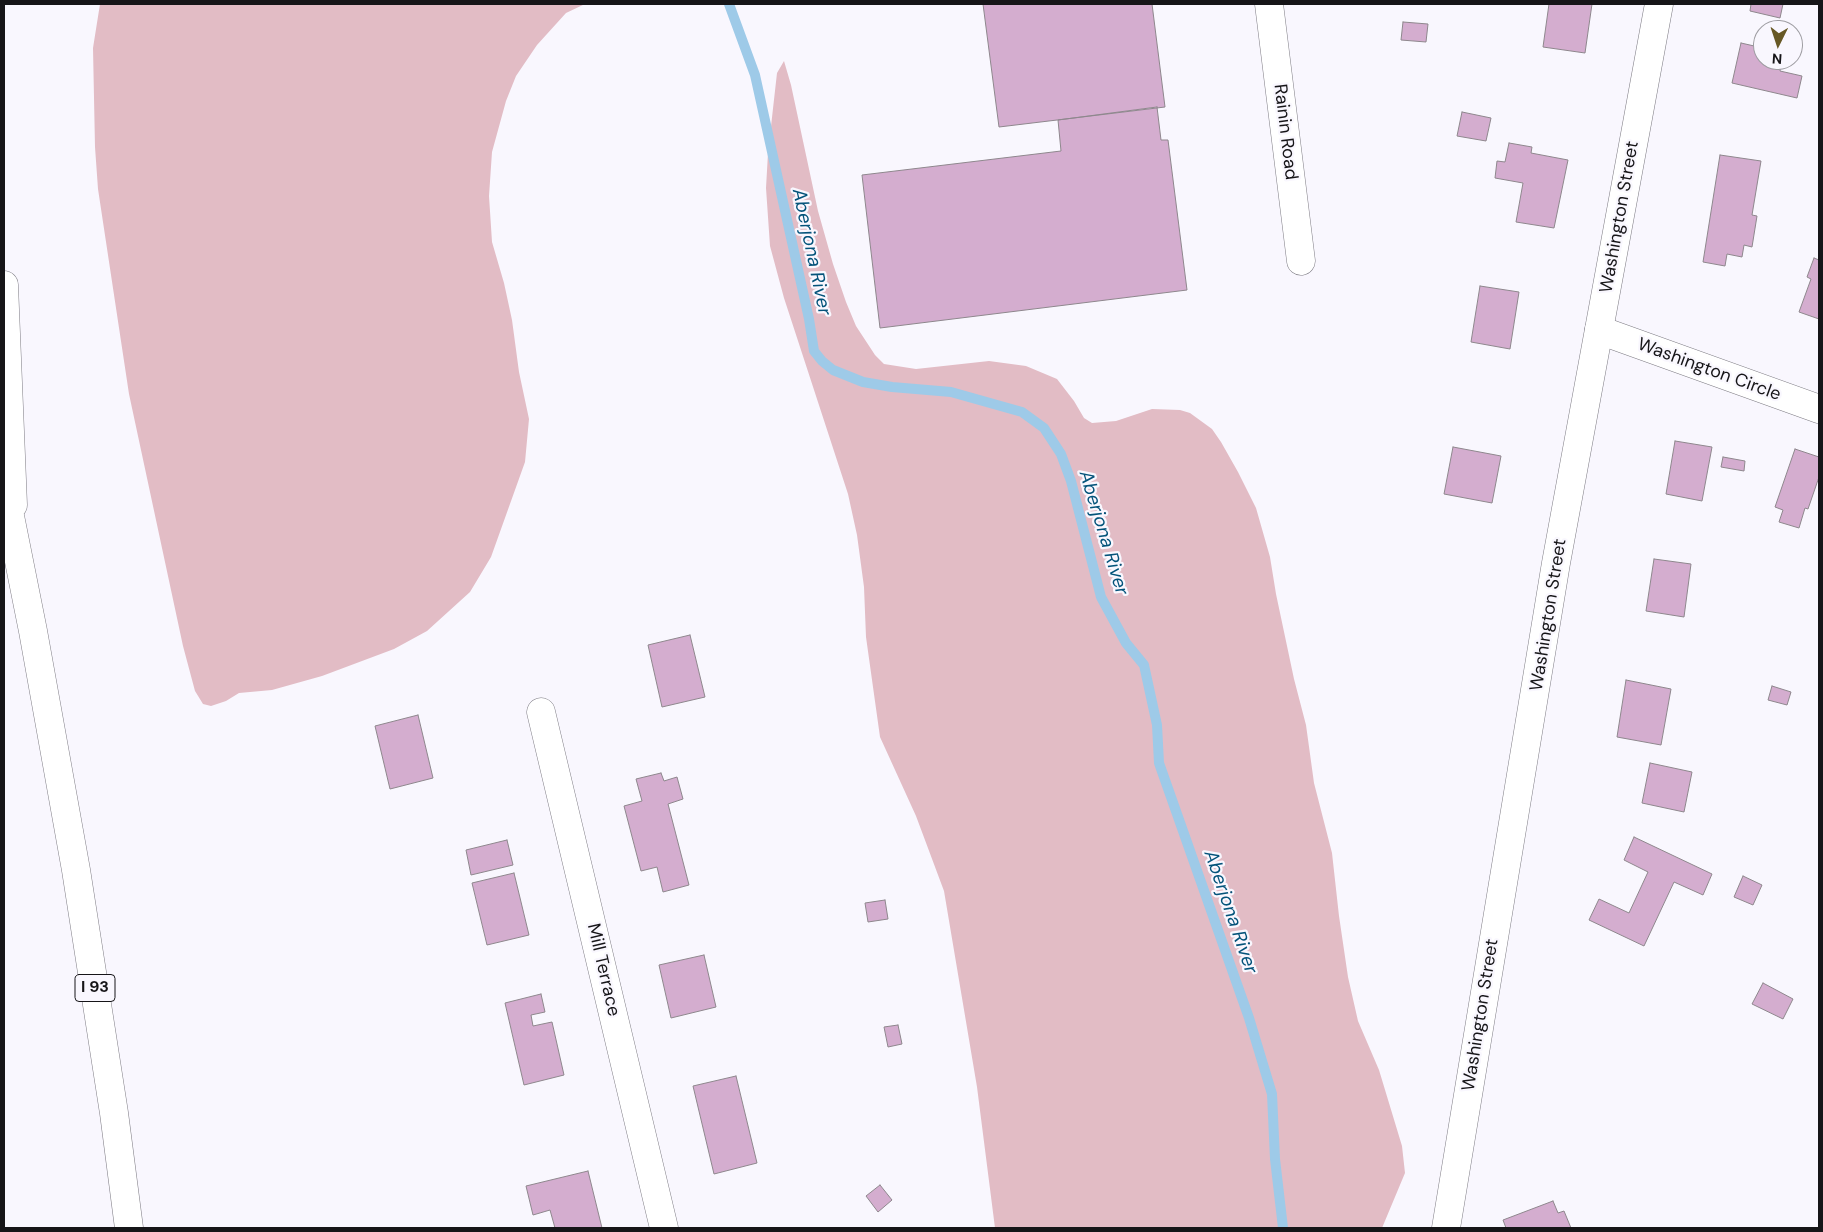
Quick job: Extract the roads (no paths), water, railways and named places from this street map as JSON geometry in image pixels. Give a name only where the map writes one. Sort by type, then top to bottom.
[{"type":"main road","name":"Rainin Road","points":[[1269,4],[1301,260]]},
{"type":"main road","name":"Washington Street","points":[[1446,1228],[1556,563],[1658,4]]},
{"type":"main road","points":[[4,285],[15,537]]},
{"type":"main road","name":"Washington Circle","points":[[1599,330],[1819,409]]},
{"type":"main road","name":"I 93","points":[[4,486],[76,870],[114,1113],[129,1228]]},
{"type":"main road","name":"Mill Terrace","points":[[541,712],[664,1228]]},
{"type":"waterway","name":"Aberjona River","points":[[729,4],[755,75],[809,319],[814,351],[833,370],[863,382],[892,387],[951,392],[1022,412],[1044,428],[1061,454],[1071,481],[1101,597],[1126,643],[1144,665],[1157,725],[1159,763],[1249,1018],[1272,1094],[1275,1159],[1283,1228]]}]
